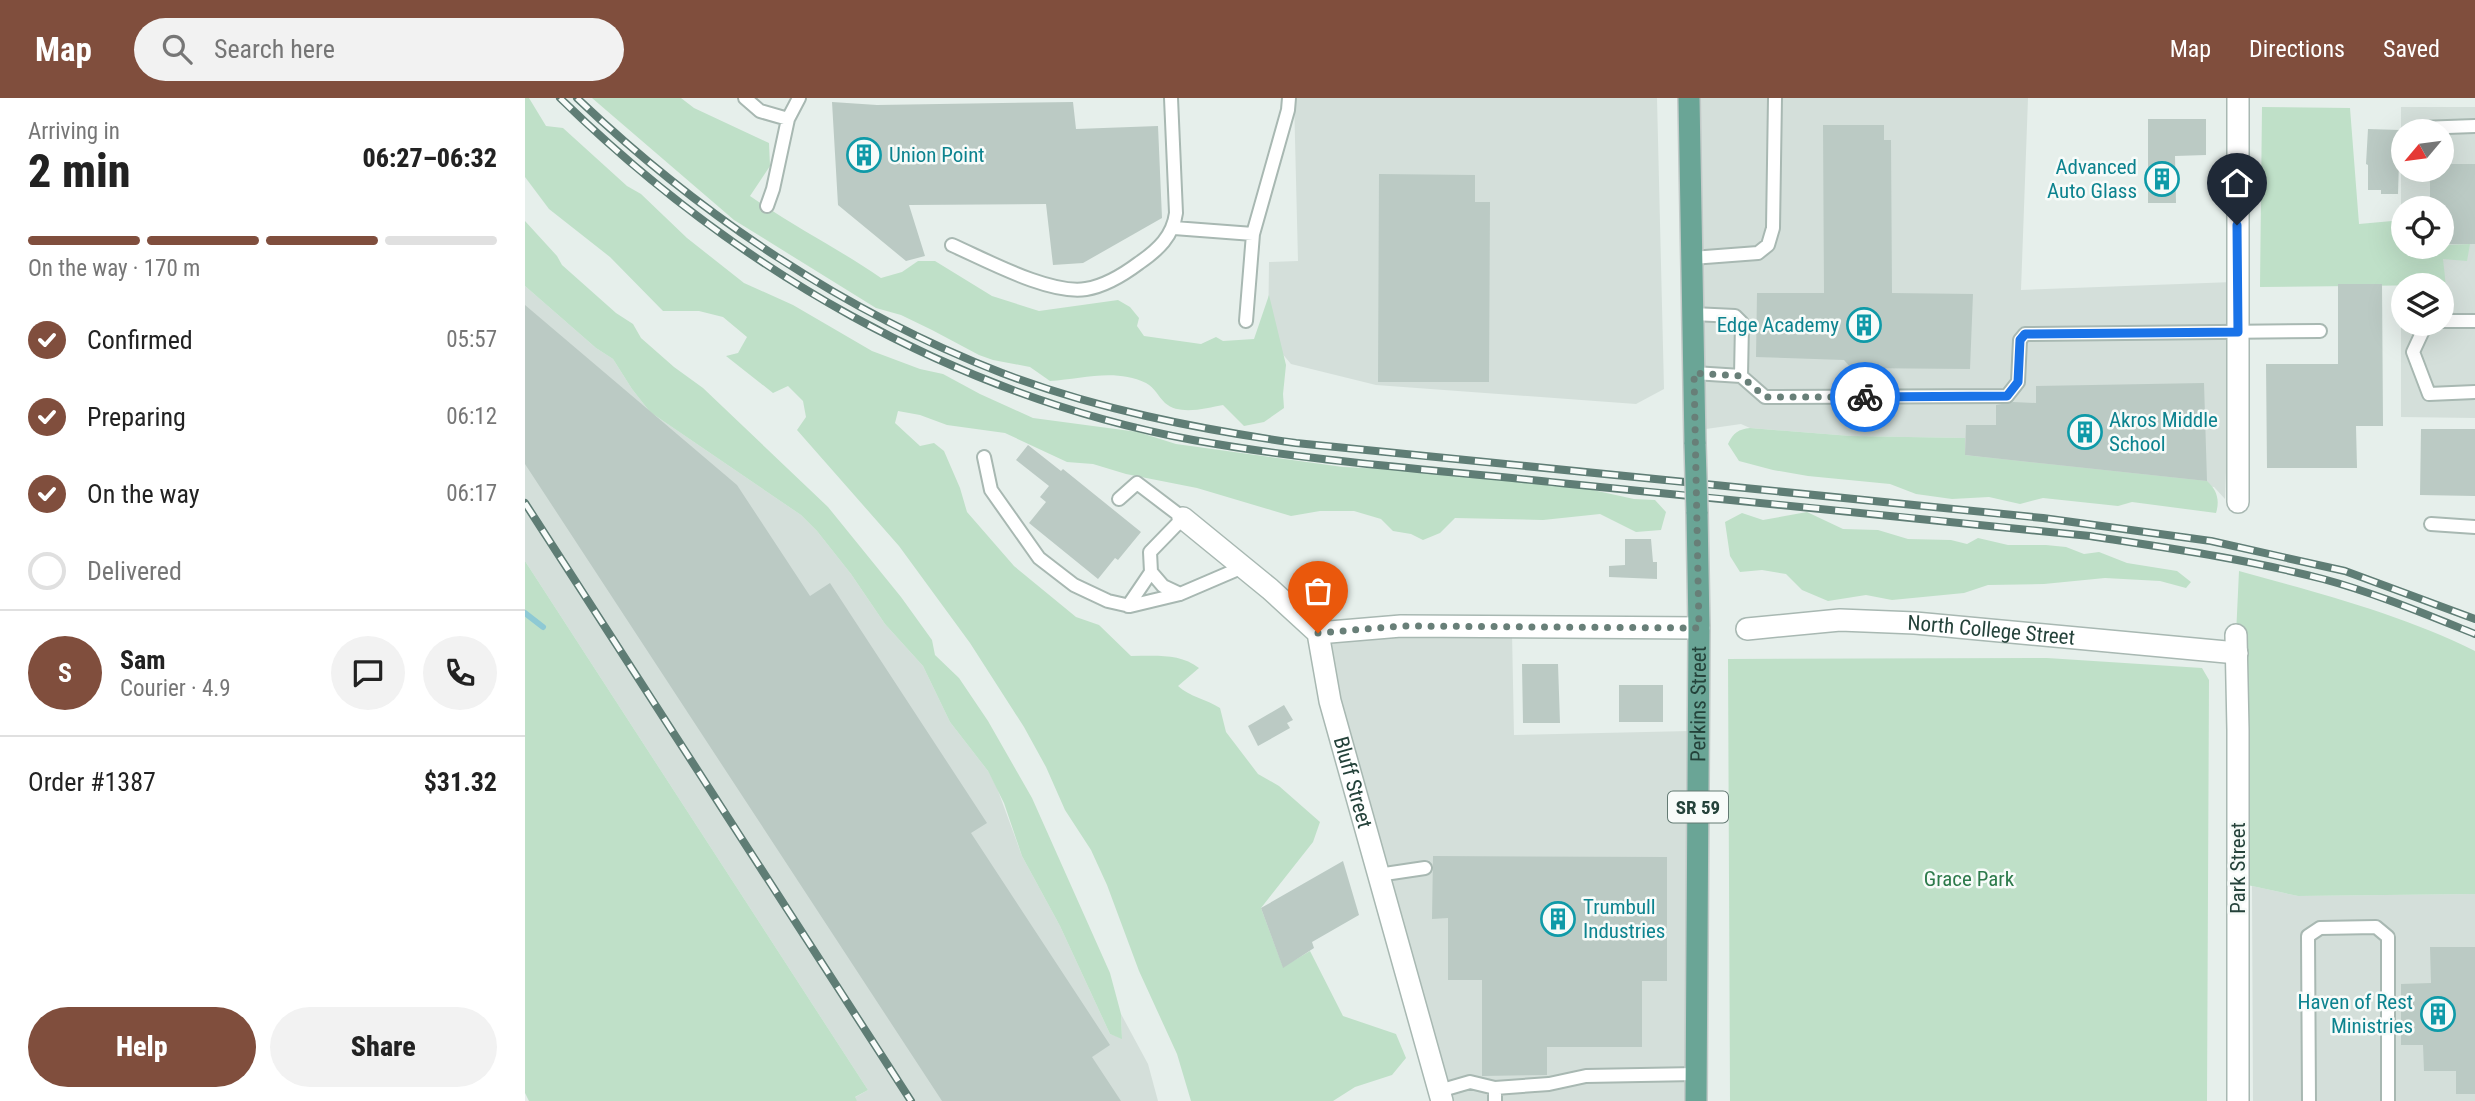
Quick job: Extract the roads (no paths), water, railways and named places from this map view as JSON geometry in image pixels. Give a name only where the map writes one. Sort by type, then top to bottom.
[{"type":"main road","name":"Perkins Street","points":[[1689,98],[1699,628],[1696,1101]]},
{"type":"street","points":[[2238,98],[2238,502]]},
{"type":"street","points":[[1183,518],[1318,633],[1401,626],[1699,628]]},
{"type":"street","name":"North College Street","points":[[1747,629],[1840,620],[2236,644]]},
{"type":"street","name":"Bluff Street","points":[[1318,633],[1330,701],[1441,1096]]},
{"type":"street","name":"Park Street","points":[[2236,644],[2238,1101]]},
{"type":"lane","points":[[745,98],[760,111],[788,119]]},
{"type":"lane","points":[[767,206],[788,119],[799,98]]},
{"type":"lane","points":[[952,245],[1038,282],[1084,289],[1123,275],[1159,246],[1174,228],[1176,213],[1171,98]]},
{"type":"lane","points":[[1246,321],[1253,234],[1288,110],[1289,98]]},
{"type":"lane","points":[[1692,258],[1758,253],[1768,245],[1773,228],[1775,98]]},
{"type":"lane","points":[[2454,127],[2475,126]]},
{"type":"lane","points":[[1174,228],[1253,234]]},
{"type":"lane","points":[[1693,314],[1735,316],[1742,324],[1741,376]]},
{"type":"lane","points":[[2454,321],[2475,321]]},
{"type":"lane","points":[[1694,373],[1741,376],[1765,397],[2007,396],[2018,382],[2020,340],[2025,334],[2320,331]]},
{"type":"lane","points":[[2420,336],[2413,352],[2429,394],[2475,392]]},
{"type":"lane","points":[[984,457],[991,490],[1039,558],[1074,585],[1108,601],[1128,606],[1180,594],[1243,567]]},
{"type":"lane","points":[[1119,499],[1137,483],[1183,518],[1150,552],[1151,572],[1128,606]]},
{"type":"lane","points":[[2431,524],[2475,527]]},
{"type":"lane","points":[[1151,572],[1163,586],[1180,594]]},
{"type":"lane","points":[[1378,876],[1425,868]]},
{"type":"lane","points":[[2309,1101],[2308,936],[2320,928],[2376,927],[2388,937],[2388,1101]]},
{"type":"lane","points":[[1441,1096],[1469,1082],[1495,1095],[1585,1076],[1696,1074]]},
{"type":"waterway","points":[[525,613],[543,627]]},
{"type":"railway","points":[[560,98],[627,160],[698,217],[773,269],[851,316],[933,357],[1017,391],[1104,419],[1193,440],[1330,460],[2090,536],[2148,545],[2323,579],[2381,597],[2475,634]]},
{"type":"railway","points":[[577,98],[673,182],[776,256],[831,290],[886,321],[943,348],[1002,373],[1074,397],[1185,424],[1296,443],[2043,518],[2211,541],[2345,571],[2475,619]]},
{"type":"railway","points":[[525,503],[911,1101]]},
{"type":"place","name":"Union Point","points":[[864,155]]},
{"type":"place","name":"Advanced Auto Glass","points":[[2162,179]]},
{"type":"place","name":"Edge Academy","points":[[1864,325]]},
{"type":"place","name":"Akros Middle School","points":[[2085,432]]},
{"type":"place","name":"Trumbull Industries","points":[[1558,919]]},
{"type":"place","name":"Haven of Rest Ministries","points":[[2438,1014]]},
{"type":"park label","name":"Grace Park","points":[[1969,879]]}]
